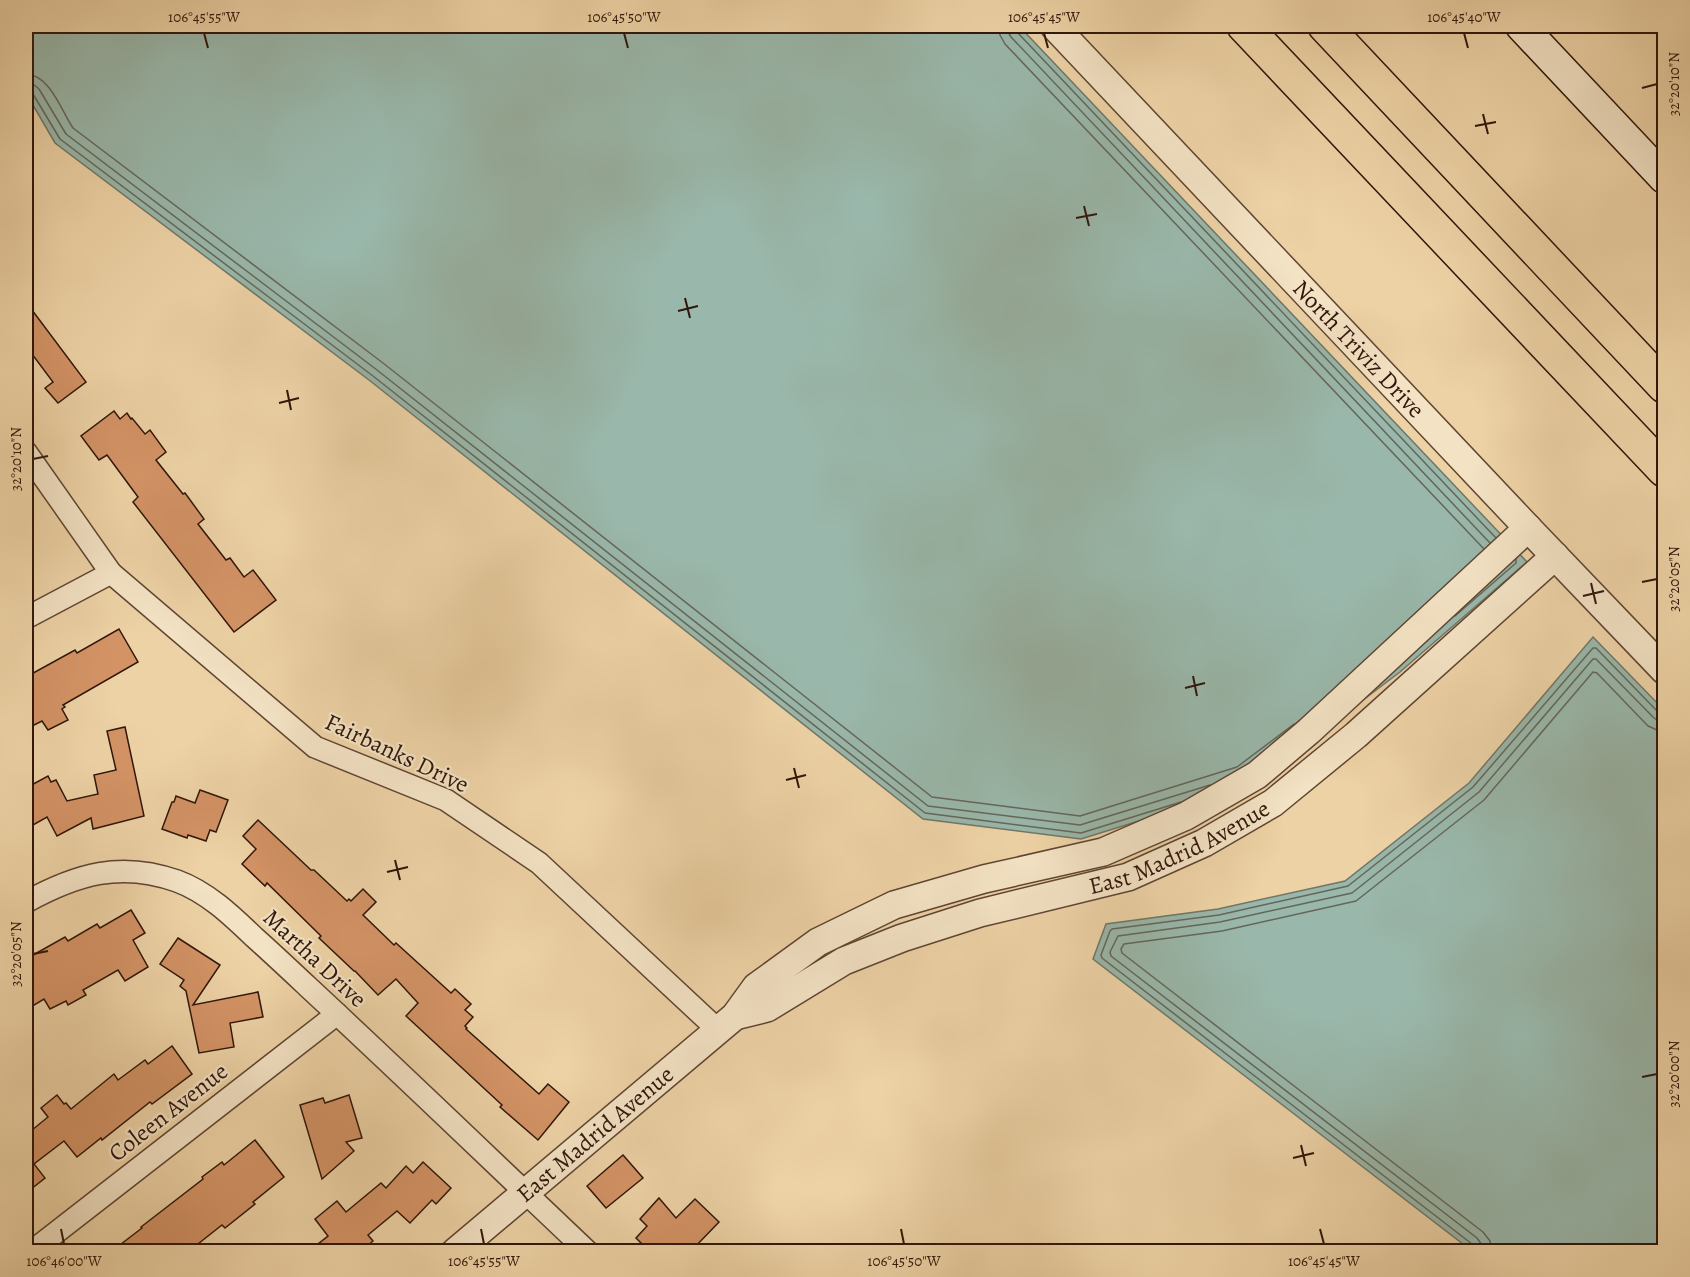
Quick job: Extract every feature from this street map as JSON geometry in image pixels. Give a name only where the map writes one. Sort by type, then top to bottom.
[{"type":"highway","points":[[1244,26],[1665,470]]},
{"type":"highway","points":[[1325,26],[1665,386]]},
{"type":"main road","points":[[1521,26],[1665,177]]},
{"type":"street","name":"North Triviz Drive","points":[[1054,26],[1527,528],[1665,670]]},
{"type":"street","name":"Fairbanks Drive","points":[[26,452],[111,573],[315,747],[446,800],[539,863],[727,1023]]},
{"type":"street","name":"East Madrid Avenue","points":[[455,1251],[727,1023],[756,987],[818,942],[894,905],[984,879],[1103,852],[1186,816],[1257,775],[1318,723],[1527,528]]},
{"type":"street","name":"East Madrid Avenue","points":[[727,1023],[766,1008],[844,961],[902,938],[980,913],[1128,877],[1204,843],[1273,803],[1347,743],[1555,556]]},
{"type":"street","points":[[26,618],[111,573]]},
{"type":"street","name":"Martha Drive","points":[[26,902],[73,879],[107,872],[142,873],[179,882],[196,890],[228,913],[588,1251]]},
{"type":"street","name":"Coleen Avenue","points":[[31,1251],[337,1014]]},
{"type":"water","points":[[26,26],[1019,26],[1527,562],[1400,672],[1248,787],[1081,839],[923,819],[369,380],[55,143],[26,93]]},
{"type":"water","points":[[1593,637],[1664,710],[1664,1251],[1472,1251],[1093,959],[1106,924],[1218,909],[1345,881],[1469,783]]},
{"type":"building","points":[[26,302],[86,382],[58,403],[45,388],[53,382],[26,346]]},
{"type":"building","points":[[114,411],[120,419],[127,413],[145,434],[150,430],[166,452],[156,460],[204,519],[198,524],[226,560],[230,558],[244,577],[253,570],[276,600],[234,632],[133,502],[138,497],[107,455],[99,460],[81,436]]},
{"type":"building","points":[[119,629],[138,662],[63,705],[65,707],[62,709],[68,720],[48,730],[42,721],[26,729],[26,677],[75,650],[77,653]]},
{"type":"building","points":[[125,727],[144,816],[93,829],[91,818],[57,836],[47,817],[26,829],[26,788],[48,776],[51,782],[56,780],[67,801],[98,794],[94,775],[116,770],[107,731]]},
{"type":"building","points":[[200,790],[228,800],[216,832],[210,830],[206,841],[188,835],[187,838],[162,829],[176,796],[195,803]]},
{"type":"building","points":[[258,820],[347,901],[349,899],[351,901],[363,889],[376,902],[363,915],[394,945],[396,943],[451,993],[455,989],[471,1004],[465,1010],[473,1017],[465,1026],[466,1029],[539,1094],[548,1084],[569,1102],[538,1140],[500,1107],[502,1105],[406,1016],[418,1003],[396,979],[378,995],[267,883],[265,886],[242,864],[256,849],[243,836]]},
{"type":"building","points":[[131,910],[145,933],[133,940],[148,967],[125,981],[118,970],[83,990],[86,995],[68,1005],[66,1001],[50,1009],[44,999],[26,1010],[26,959],[65,937],[68,941],[97,924],[100,928]]},
{"type":"building","points":[[178,938],[220,965],[193,1005],[258,992],[263,1017],[230,1023],[234,1047],[199,1053],[186,991],[180,986],[184,980],[160,964]]},
{"type":"building","points":[[172,1046],[192,1074],[152,1104],[150,1102],[77,1157],[64,1141],[34,1164],[45,1178],[26,1193],[26,1135],[48,1117],[41,1108],[57,1095],[71,1109],[114,1074],[118,1080],[145,1060],[148,1064]]},
{"type":"building","points":[[349,1095],[362,1138],[346,1142],[354,1151],[322,1179],[300,1105],[323,1098],[325,1103]]},
{"type":"building","points":[[255,1140],[284,1177],[225,1228],[222,1225],[189,1251],[112,1251],[203,1179],[202,1177],[222,1162],[224,1165]]},
{"type":"building","points":[[623,1155],[643,1178],[606,1208],[587,1186]]},
{"type":"building","points":[[423,1162],[451,1188],[436,1204],[432,1200],[410,1223],[397,1211],[368,1235],[373,1241],[361,1251],[309,1251],[328,1236],[315,1219],[337,1201],[346,1212],[381,1183],[386,1188],[406,1166],[413,1173]]},
{"type":"building","points":[[659,1198],[676,1218],[695,1199],[719,1222],[691,1251],[649,1251],[636,1238],[647,1226],[640,1219]]}]
